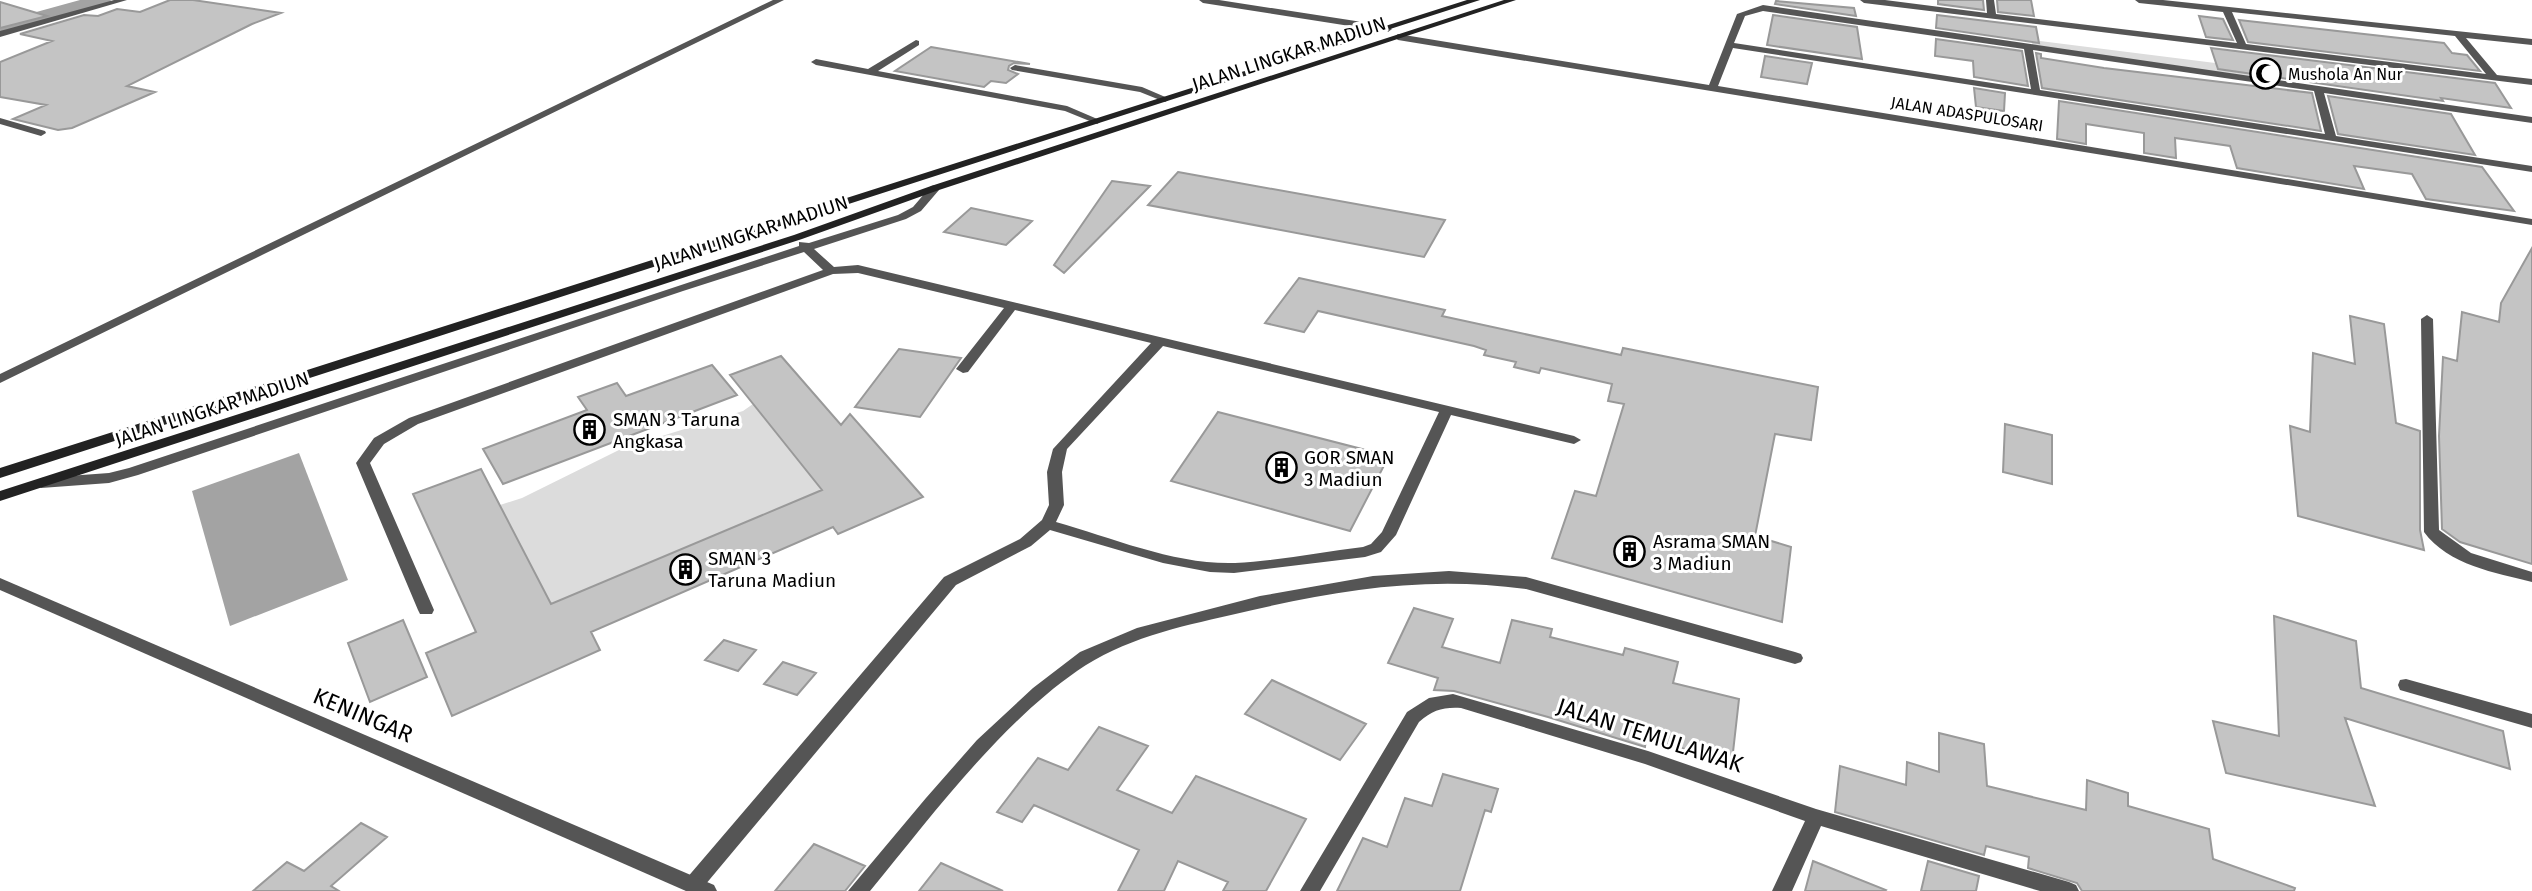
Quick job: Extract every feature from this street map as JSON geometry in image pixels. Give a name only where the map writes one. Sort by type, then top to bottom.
[{"type":"main road","name":"JALAN LINGKAR MADIUN","points":[[935,188],[1393,33],[1476,0]]},
{"type":"main road","name":"JALAN LINGKAR MADIUN","points":[[0,473],[1165,99],[1512,0]]},
{"type":"main road","name":"JALAN LINGKAR MADIUN","points":[[0,496],[552,317],[802,242]]},
{"type":"main road","points":[[544,300],[552,317]]},
{"type":"street","points":[[0,24],[88,0]]},
{"type":"street","points":[[0,34],[123,0]]},
{"type":"street","points":[[0,379],[780,0]]},
{"type":"street","name":"JALAN ADASPULOSARI","points":[[1203,0],[2532,222]]},
{"type":"street","points":[[1864,0],[2532,82]]},
{"type":"street","points":[[1990,0],[1993,16]]},
{"type":"street","points":[[2140,0],[2532,42]]},
{"type":"street","points":[[1713,87],[1741,13],[1763,8],[2532,120]]},
{"type":"street","points":[[2226,9],[2243,47]]},
{"type":"street","points":[[2458,34],[2494,77]]},
{"type":"street","points":[[869,72],[916,43]]},
{"type":"street","points":[[1731,45],[2532,169]]},
{"type":"street","points":[[2028,46],[2036,92]]},
{"type":"street","points":[[816,62],[1067,109],[1097,121]]},
{"type":"street","points":[[1015,68],[1142,90],[1165,99]]},
{"type":"street","points":[[2318,89],[2331,138]]},
{"type":"street","points":[[0,121],[41,132]]},
{"type":"street","points":[[36,484],[108,478],[133,472],[802,242],[902,217],[917,209],[935,188]]},
{"type":"street","points":[[802,242],[831,271]]},
{"type":"street","points":[[426,610],[363,463],[370,447],[392,430],[440,411],[831,271],[858,268],[1574,440]]},
{"type":"street","points":[[963,369],[1012,306]]},
{"type":"street","points":[[2427,319],[2432,532],[2443,544],[2466,558],[2532,577]]},
{"type":"street","points":[[700,888],[950,580],[969,568],[1030,540],[1047,524],[1057,508],[1059,493],[1054,477],[1059,450],[1159,342]]},
{"type":"street","points":[[1047,524],[1189,564],[1214,568],[1335,558],[1365,552],[1376,548],[1388,535],[1447,410]]},
{"type":"street","points":[[858,891],[993,734],[1021,706],[1072,666],[1123,639],[1179,622],[1323,587],[1446,576],[1494,578],[1526,583],[1795,658]]},
{"type":"street","name":"KENINGAR","points":[[0,584],[700,888]]},
{"type":"street","points":[[2406,685],[2532,721]]},
{"type":"street","name":"JALAN TEMULAWAK","points":[[1310,891],[1413,717],[1425,706],[1440,699],[1461,701],[1648,758],[1816,817],[2069,891]]},
{"type":"street","points":[[1782,891],[1816,817]]},
{"type":"shaded area","points":[[2032,40],[2247,67],[2251,77],[2032,46]]},
{"type":"shaded area","points":[[753,404],[822,490],[551,604],[500,505],[522,498],[623,448],[743,411]]},
{"type":"shaded area","points":[[299,453],[348,580],[230,626],[192,491]]},
{"type":"building","points":[[170,0],[193,0],[281,13],[252,24],[127,86],[155,92],[72,128],[58,130],[13,119],[46,105],[0,97],[0,62],[52,41],[20,34],[84,15],[98,16],[117,9],[140,12]]},
{"type":"building","points":[[1938,0],[1983,0],[1984,10],[1938,4]]},
{"type":"building","points":[[1997,0],[2031,0],[2034,16],[1998,12]]},
{"type":"building","points":[[1776,1],[1854,8],[1856,16],[1775,4]]},
{"type":"building","points":[[0,2],[47,16],[0,28]]},
{"type":"building","points":[[1773,15],[1857,27],[1862,59],[1767,45]]},
{"type":"building","points":[[1937,15],[2036,27],[2039,43],[1936,28]]},
{"type":"building","points":[[2199,16],[2223,19],[2233,40],[2206,37]]},
{"type":"building","points":[[2239,20],[2444,43],[2452,53],[2467,55],[2480,71],[2248,42]]},
{"type":"building","points":[[1936,39],[2022,51],[2028,86],[1974,77],[1973,61],[1935,56]]},
{"type":"building","points":[[931,47],[1030,64],[1014,63],[1008,70],[1018,74],[1006,83],[991,81],[984,87],[895,71]]},
{"type":"building","points":[[2211,48],[2495,83],[2511,108],[2218,69]]},
{"type":"building","points":[[2036,53],[2041,54],[2041,58],[2104,68],[2312,93],[2321,131],[2042,88]]},
{"type":"building","points":[[1765,56],[1812,63],[1807,84],[1761,77]]},
{"type":"building","points":[[1974,88],[2005,93],[2004,111],[1976,107]]},
{"type":"building","points":[[2328,96],[2451,114],[2475,155],[2338,134]]},
{"type":"building","points":[[2059,101],[2482,167],[2514,211],[2426,199],[2412,174],[2354,166],[2364,189],[2237,168],[2230,146],[2175,138],[2176,158],[2144,153],[2144,133],[2086,124],[2086,144],[2057,139]]},
{"type":"building","points":[[1178,172],[1445,220],[1424,257],[1148,205]]},
{"type":"building","points":[[1112,181],[1150,186],[1064,273],[1054,265]]},
{"type":"building","points":[[971,208],[1032,221],[1006,245],[944,232]]},
{"type":"building","points":[[2532,248],[2532,564],[2460,542],[2442,529],[2439,436],[2443,357],[2457,361],[2462,312],[2499,322],[2501,303]]},
{"type":"building","points":[[1299,278],[1445,310],[1442,316],[1621,355],[1623,348],[1818,387],[1811,440],[1775,434],[1755,536],[1791,547],[1782,622],[1552,558],[1575,491],[1596,496],[1624,404],[1608,401],[1612,384],[1541,368],[1539,373],[1514,367],[1516,362],[1484,355],[1486,350],[1474,346],[1318,311],[1304,332],[1265,323]]},
{"type":"building","points":[[2350,316],[2384,324],[2396,423],[2420,431],[2420,530],[2424,550],[2298,516],[2290,426],[2310,432],[2313,353],[2355,364]]},
{"type":"building","points":[[899,349],[961,358],[920,417],[855,407]]},
{"type":"building","name":"SMAN 3 Taruna Madiun","points":[[781,356],[841,425],[850,414],[923,497],[838,534],[833,527],[591,632],[600,650],[452,716],[426,653],[476,632],[413,494],[481,469],[551,604],[822,490],[730,375]]},
{"type":"building","name":"SMAN 3 Taruna Angkasa","points":[[712,365],[737,395],[503,484],[483,449],[587,410],[578,397],[617,383],[626,396]]},
{"type":"building","name":"GOR SMAN 3 Madiun","points":[[1218,412],[1389,456],[1350,531],[1171,481]]},
{"type":"building","points":[[2005,424],[2052,435],[2052,484],[2003,472]]},
{"type":"building","points":[[1414,608],[1453,619],[1442,647],[1500,663],[1512,620],[1552,629],[1550,637],[1623,655],[1625,648],[1678,662],[1673,683],[1739,699],[1732,761],[1646,739],[1645,747],[1454,691],[1434,690],[1438,678],[1388,663]]},
{"type":"building","points":[[2274,616],[2356,641],[2361,688],[2503,731],[2510,769],[2345,718],[2375,806],[2226,773],[2213,721],[2279,736]]},
{"type":"building","points":[[403,620],[427,677],[370,702],[348,643]]},
{"type":"building","points":[[724,640],[756,650],[738,671],[705,660]]},
{"type":"building","points":[[783,662],[816,673],[797,695],[764,684]]},
{"type":"building","points":[[1272,680],[1366,724],[1340,760],[1245,714]]},
{"type":"building","points":[[1099,727],[1148,746],[1117,790],[1172,813],[1196,776],[1306,819],[1266,891],[1223,891],[1228,882],[1178,861],[1164,891],[1118,891],[1139,850],[1034,805],[1022,822],[997,812],[1038,758],[1068,770]]},
{"type":"building","points":[[1939,733],[1984,744],[1987,786],[2086,810],[2087,780],[2128,793],[2128,806],[2209,829],[2213,859],[2295,888],[2294,891],[2082,891],[2077,883],[2028,868],[2029,857],[1986,846],[1984,855],[1835,812],[1840,766],[1906,785],[1907,762],[1939,772]]},
{"type":"building","points":[[1443,774],[1498,789],[1491,812],[1485,810],[1460,891],[1337,891],[1363,838],[1387,847],[1405,798],[1432,806]]},
{"type":"building","points":[[361,823],[387,837],[331,886],[339,891],[253,891],[287,862],[304,871]]},
{"type":"building","points":[[814,844],[865,866],[845,891],[775,891]]},
{"type":"building","points":[[1813,861],[1886,890],[1805,891]]},
{"type":"building","points":[[1928,861],[1979,876],[1976,891],[1921,891]]},
{"type":"building","points":[[941,863],[1003,891],[919,891]]},
{"type":"waterway","points":[[0,28],[102,0]]},
{"type":"place","name":"Mushola An Nur","points":[[2265,74]]},
{"type":"place","name":"SMAN 3 Taruna Angkasa","points":[[590,430]]},
{"type":"place","name":"GOR SMAN 3 Madiun","points":[[1281,468]]},
{"type":"place","name":"Asrama SMAN 3 Madiun","points":[[1630,552]]},
{"type":"place","name":"SMAN 3 Taruna Madiun","points":[[685,569]]}]
